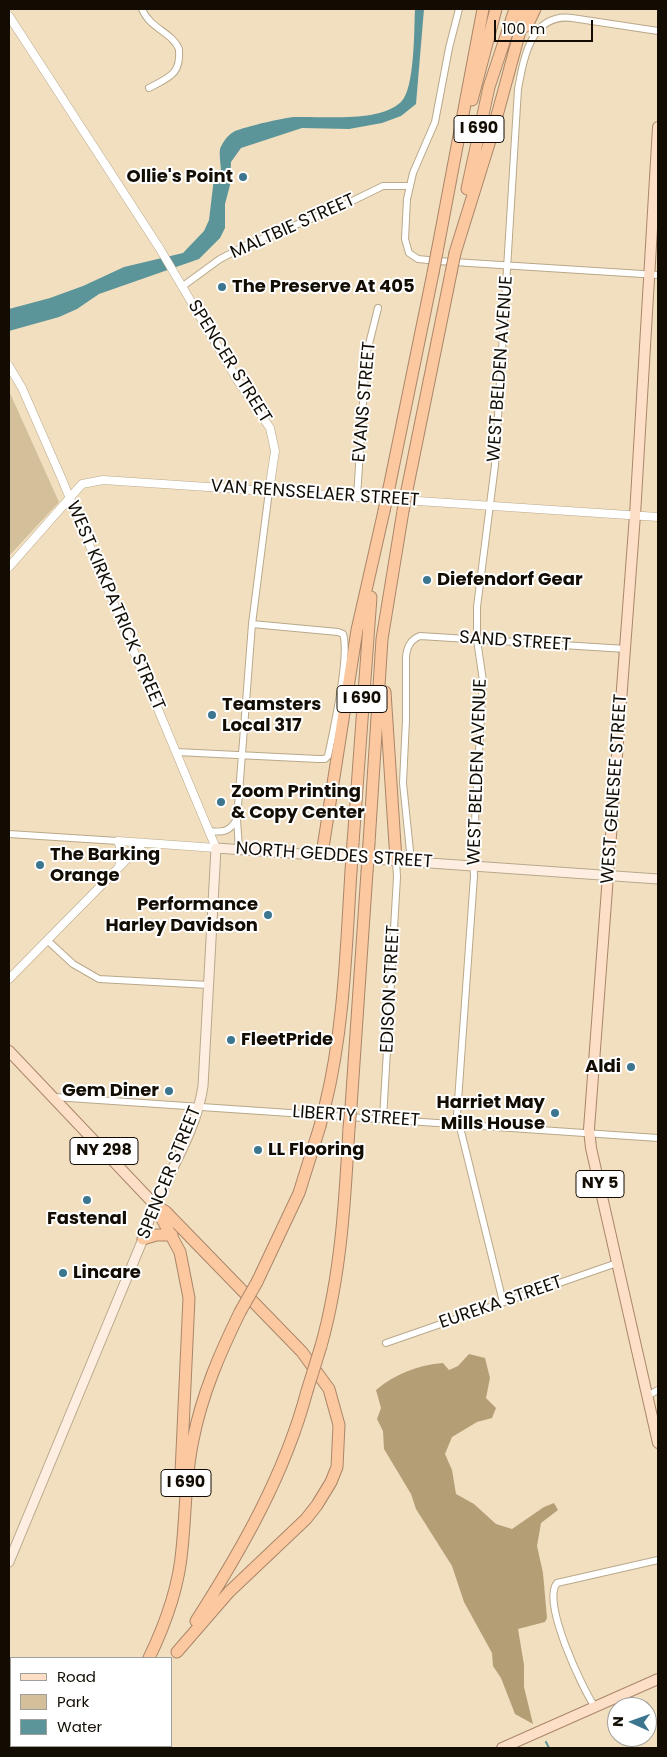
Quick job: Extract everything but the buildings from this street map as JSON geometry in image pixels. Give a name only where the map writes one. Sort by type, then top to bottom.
[{"type":"highway","points":[[451,182],[483,9]]},
{"type":"highway","name":"I 690","points":[[149,1657],[174,1590],[182,1550],[186,1476],[199,1413],[208,1381],[240,1312],[286,1224],[299,1193],[320,1126],[332,1077],[341,1018],[365,653],[376,555],[451,182],[496,9]]},
{"type":"highway","name":"I 690","points":[[174,1656],[252,1526],[276,1476],[321,1346],[343,1229],[386,615],[407,490],[489,87],[514,9]]},
{"type":"highway","points":[[455,252],[492,134],[526,9]]},
{"type":"highway","points":[[509,69],[535,9]]},
{"type":"highway","points":[[322,854],[357,630],[376,555]]},
{"type":"highway","points":[[386,615],[385,696],[396,860]]},
{"type":"highway","points":[[155,1205],[180,1252],[189,1298],[181,1463],[184,1516]]},
{"type":"highway","points":[[155,1205],[166,1212],[302,1352],[329,1389],[339,1425],[337,1467],[318,1505],[306,1519],[229,1592],[174,1656]]},
{"type":"highway","points":[[143,1240],[156,1236],[172,1235]]},
{"type":"main road","name":"WEST GENESEE STREET","points":[[658,127],[654,275],[590,1133],[658,1443]]},
{"type":"main road","name":"NORTH GEDDES STREET","points":[[216,848],[658,879]]},
{"type":"main road","name":"SPENCER STREET","points":[[9,1562],[143,1240],[155,1205],[168,1180],[198,1107],[202,1086],[216,848]]},
{"type":"main road","name":"NY 298","points":[[9,1051],[155,1205]]},
{"type":"main road","points":[[502,1748],[658,1679]]},
{"type":"street","points":[[142,9],[149,22],[170,38],[179,49],[179,65],[175,74],[149,88]]},
{"type":"street","points":[[457,10],[434,122],[409,186],[405,239],[406,246],[411,255],[418,259],[438,261],[654,275]]},
{"type":"street","name":"SPENCER STREET","points":[[9,16],[160,249],[271,430],[275,451],[252,624],[237,819],[239,850]]},
{"type":"street","name":"WEST BELDEN AVENUE","points":[[503,1302],[459,1124],[458,1100],[484,681],[477,640],[477,607],[495,462],[520,76],[533,39],[541,26],[550,19],[561,16],[658,31]]},
{"type":"street","name":"MALTBIE STREET","points":[[183,286],[220,260],[247,245],[344,205],[383,186],[409,186]]},
{"type":"street","name":"EVANS STREET","points":[[357,497],[366,356],[378,308]]},
{"type":"street","name":"WEST KIRKPATRICK STREET","points":[[9,366],[22,388],[71,499],[216,848]]},
{"type":"street","name":"VAN RENSSELAER STREET","points":[[9,567],[71,499],[82,484],[103,480],[658,517]]},
{"type":"street","points":[[177,752],[318,759],[325,759],[328,756],[342,672],[345,639],[343,634],[252,624]]},
{"type":"street","name":"SAND STREET","points":[[411,861],[402,765],[406,720],[406,657],[408,646],[414,638],[420,636],[626,649]]},
{"type":"street","points":[[210,831],[225,832],[231,828],[237,819]]},
{"type":"street","name":"NORTH GEDDES STREET","points":[[9,834],[216,848]]},
{"type":"street","points":[[118,841],[124,855],[120,866]]},
{"type":"street","points":[[9,979],[143,843]]},
{"type":"street","name":"EDISON STREET","points":[[383,1119],[397,877],[396,860]]},
{"type":"street","points":[[47,940],[73,964],[99,979],[209,985]]},
{"type":"street","name":"LIBERTY STREET","points":[[54,1097],[658,1138]]},
{"type":"street","name":"EUREKA STREET","points":[[386,1343],[617,1262]]},
{"type":"street","points":[[647,1396],[658,1390]]},
{"type":"street","points":[[595,1707],[567,1650],[553,1598],[554,1587],[557,1583],[658,1560]]},
{"type":"green space","points":[[9,391],[59,502],[10,555],[9,554]]},
{"type":"shaded area","points":[[469,1354],[485,1358],[490,1378],[486,1398],[496,1408],[492,1418],[477,1422],[452,1437],[445,1454],[452,1470],[456,1494],[474,1504],[496,1524],[512,1529],[544,1507],[554,1503],[558,1510],[541,1523],[537,1546],[543,1573],[547,1618],[545,1622],[518,1629],[524,1665],[524,1687],[533,1724],[515,1714],[501,1678],[493,1666],[492,1653],[464,1602],[452,1566],[416,1509],[411,1494],[384,1449],[383,1431],[377,1419],[381,1408],[376,1390],[383,1384],[407,1371],[425,1366],[443,1363],[449,1370],[458,1366]]},
{"type":"water","points":[[415,9],[424,9],[416,104],[401,116],[382,123],[349,129],[302,128],[241,148],[231,162],[230,185],[225,204],[225,228],[220,238],[199,259],[99,294],[77,309],[59,317],[9,331],[9,309],[50,298],[83,286],[124,267],[183,253],[204,231],[209,220],[214,178],[221,172],[220,149],[232,133],[250,126],[294,117],[365,116],[391,109],[401,102],[406,95],[411,72]]},
{"type":"waterway","points":[[546,1742],[549,1748]]},
{"type":"place","name":"Ollie's Point","points":[[243,177]]},
{"type":"place","name":"The Preserve At 405","points":[[222,287]]},
{"type":"place","name":"Diefendorf Gear","points":[[427,580]]},
{"type":"place","name":"Teamsters Local 317","points":[[212,715]]},
{"type":"place","name":"Zoom Printing & Copy Center","points":[[221,802]]},
{"type":"place","name":"The Barking Orange","points":[[40,865]]},
{"type":"place","name":"Performance Harley Davidson","points":[[268,915]]},
{"type":"place","name":"FleetPride","points":[[231,1040]]},
{"type":"place","name":"Aldi","points":[[631,1067]]},
{"type":"place","name":"Gem Diner","points":[[169,1091]]},
{"type":"place","name":"Harriet May Mills House","points":[[555,1113]]},
{"type":"place","name":"LL Flooring","points":[[258,1150]]},
{"type":"place","name":"Fastenal","points":[[87,1200]]},
{"type":"place","name":"Lincare","points":[[63,1273]]}]
